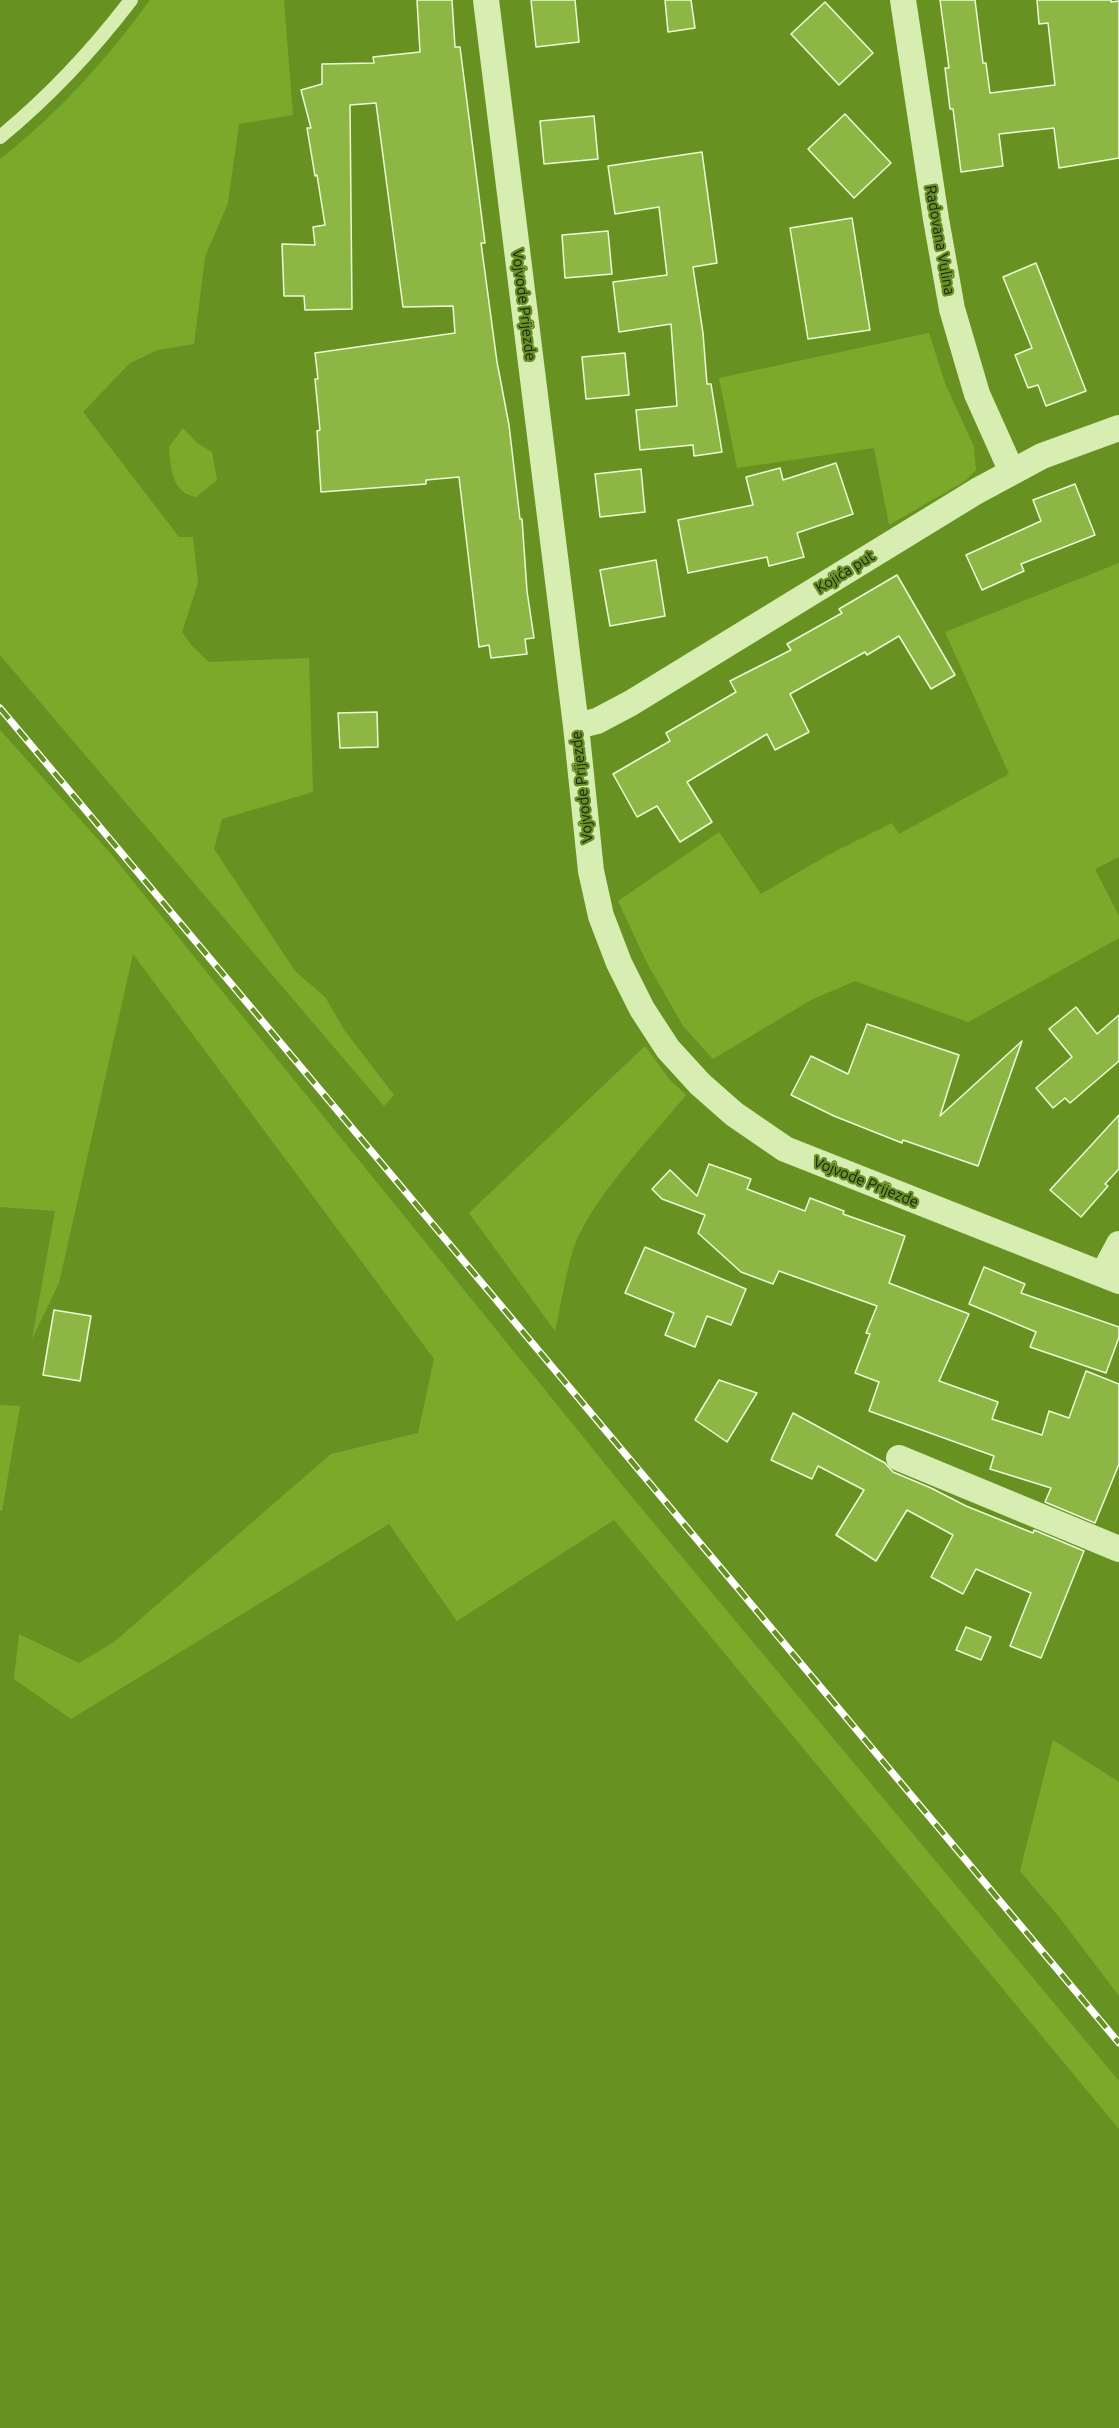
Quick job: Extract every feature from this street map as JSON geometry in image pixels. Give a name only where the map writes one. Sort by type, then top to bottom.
[{"type":"street","name":"Vojvode Prijezde","points":[[486,0],[576,726],[591,871],[601,916],[642,1009],[668,1049],[700,1084],[734,1114],[785,1149],[1111,1277]]},
{"type":"street","name":"Radovana Vulina","points":[[903,0],[952,309],[977,394],[1012,472]]},
{"type":"street","name":"Kojića put","points":[[576,726],[597,721],[631,704],[977,491],[1042,456],[1119,428]]},
{"type":"street","points":[[1111,1277],[1119,1244]]},
{"type":"street","points":[[899,1458],[1119,1549]]},
{"type":"lane","points":[[0,137],[30,113],[75,69],[131,0]]},
{"type":"green space","points":[[150,0],[284,0],[293,115],[239,124],[228,203],[205,257],[194,344],[158,350],[130,363],[83,412],[179,537],[193,537],[198,583],[182,632],[192,646],[209,662],[309,658],[313,792],[222,819],[214,849],[295,971],[325,997],[345,1031],[394,1095],[384,1106],[0,655],[0,159],[81,85]]},
{"type":"green space","points":[[929,333],[945,383],[974,447],[976,470],[965,481],[889,525],[874,448],[737,468],[719,378]]},
{"type":"green space","points":[[183,428],[197,443],[212,452],[217,480],[196,497],[182,491],[172,471],[169,447]]},
{"type":"green space","points":[[1119,563],[1119,857],[1095,869],[1119,916],[1119,938],[968,1022],[855,981],[811,1000],[713,1059],[683,1026],[647,963],[618,901],[719,832],[761,894],[828,855],[892,823],[899,834],[1009,774],[945,632]]},
{"type":"green space","points":[[0,730],[111,854],[622,1485],[1119,2081],[1119,2129],[614,1520],[457,1621],[389,1524],[71,1719],[14,1679],[19,1634],[79,1663],[114,1642],[331,1454],[418,1433],[434,1359],[133,954],[59,1283],[32,1339],[55,1211],[0,1207]]},
{"type":"green space","points":[[645,1046],[669,1079],[686,1095],[607,1190],[581,1230],[570,1260],[555,1331],[469,1213]]},
{"type":"green space","points":[[0,1405],[20,1406],[2,1511],[0,1511]]},
{"type":"green space","points":[[1053,1740],[1119,1782],[1119,1996],[1060,1918],[1020,1871]]},
{"type":"building","points":[[417,0],[452,0],[455,47],[460,47],[485,243],[481,243],[497,362],[509,425],[520,519],[522,519],[527,591],[534,638],[525,639],[527,654],[491,658],[489,645],[479,647],[459,477],[426,480],[426,484],[321,492],[317,431],[320,430],[315,379],[318,379],[315,353],[455,333],[453,306],[403,307],[376,103],[350,105],[352,309],[305,310],[304,296],[284,296],[282,244],[315,245],[313,227],[325,225],[307,128],[311,128],[301,90],[322,84],[322,64],[374,63],[373,57],[420,52]]},
{"type":"building","points":[[531,0],[575,0],[579,42],[536,47]]},
{"type":"building","points":[[665,0],[691,0],[695,28],[668,32]]},
{"type":"building","points":[[940,0],[975,0],[983,63],[986,63],[990,93],[1055,85],[1048,23],[1039,24],[1037,0],[1119,1],[1119,158],[1059,168],[1054,128],[999,134],[1003,166],[961,172],[953,109],[950,109],[945,68],[949,68]]},
{"type":"building","points":[[825,2],[873,53],[839,85],[791,34]]},
{"type":"building","points":[[845,114],[891,163],[854,198],[808,149]]},
{"type":"building","points":[[594,116],[598,159],[544,164],[540,121]]},
{"type":"building","points":[[702,152],[717,263],[693,267],[703,333],[707,384],[711,384],[722,452],[694,456],[693,445],[640,450],[636,410],[677,406],[671,324],[619,332],[613,282],[667,275],[659,207],[615,214],[608,166]]},
{"type":"building","points":[[852,218],[870,330],[808,339],[790,228]]},
{"type":"building","points":[[608,231],[612,274],[565,278],[562,235]]},
{"type":"building","points":[[1036,263],[1086,391],[1046,406],[1038,385],[1028,388],[1015,355],[1032,348],[1003,277]]},
{"type":"building","points":[[625,353],[629,395],[586,399],[582,357]]},
{"type":"building","points":[[836,463],[853,514],[797,533],[804,557],[769,566],[767,557],[688,573],[678,520],[753,505],[746,477],[780,468],[783,480]]},
{"type":"building","points":[[641,469],[645,512],[600,517],[595,474]]},
{"type":"building","points":[[1075,484],[1095,535],[1021,564],[1024,571],[982,590],[966,555],[1041,521],[1033,500]]},
{"type":"building","points":[[656,560],[665,616],[610,626],[600,570]]},
{"type":"building","points":[[897,575],[955,675],[931,689],[899,636],[867,655],[865,652],[790,694],[809,732],[775,750],[767,734],[687,782],[712,822],[680,842],[657,806],[637,817],[613,774],[670,741],[666,733],[736,692],[730,681],[791,650],[787,644],[842,613],[839,609]]},
{"type":"building","points":[[377,712],[378,747],[340,748],[338,713]]},
{"type":"building","points":[[1076,1007],[1097,1034],[1119,1015],[1119,1061],[1070,1103],[1065,1098],[1053,1108],[1036,1088],[1072,1057],[1049,1029]]},
{"type":"building","points":[[867,1024],[959,1055],[940,1116],[1022,1041],[978,1166],[903,1140],[902,1143],[834,1116],[791,1095],[811,1056],[848,1074]]},
{"type":"building","points":[[1119,1115],[1119,1169],[1105,1184],[1108,1186],[1081,1217],[1050,1190]]},
{"type":"building","points":[[709,1164],[751,1179],[747,1189],[805,1211],[810,1198],[844,1211],[843,1214],[905,1236],[889,1283],[969,1314],[939,1381],[998,1402],[992,1419],[1042,1435],[1049,1411],[1069,1418],[1086,1371],[1119,1384],[1119,1464],[1095,1523],[1045,1502],[1051,1488],[990,1469],[994,1456],[869,1411],[879,1382],[855,1373],[870,1334],[866,1333],[877,1306],[779,1271],[773,1284],[741,1272],[698,1233],[705,1215],[662,1199],[652,1189],[670,1170],[697,1196]]},
{"type":"building","points":[[645,1247],[746,1289],[731,1325],[707,1316],[695,1347],[665,1335],[674,1313],[625,1293]]},
{"type":"building","points":[[984,1267],[1025,1284],[1021,1293],[1119,1327],[1119,1337],[1106,1373],[1030,1347],[1036,1332],[969,1304]]},
{"type":"building","points":[[54,1310],[91,1316],[80,1381],[43,1375]]},
{"type":"building","points":[[719,1380],[757,1393],[727,1442],[695,1420]]},
{"type":"building","points":[[793,1413],[885,1463],[893,1472],[966,1506],[1033,1533],[1034,1530],[1084,1551],[1041,1658],[1010,1646],[1031,1593],[976,1569],[963,1594],[931,1577],[953,1535],[907,1510],[876,1561],[836,1535],[864,1490],[818,1466],[812,1479],[771,1460]]},
{"type":"building","points":[[966,1627],[991,1637],[981,1660],[956,1650]]},
{"type":"railway","points":[[0,708],[1119,2043]]}]
